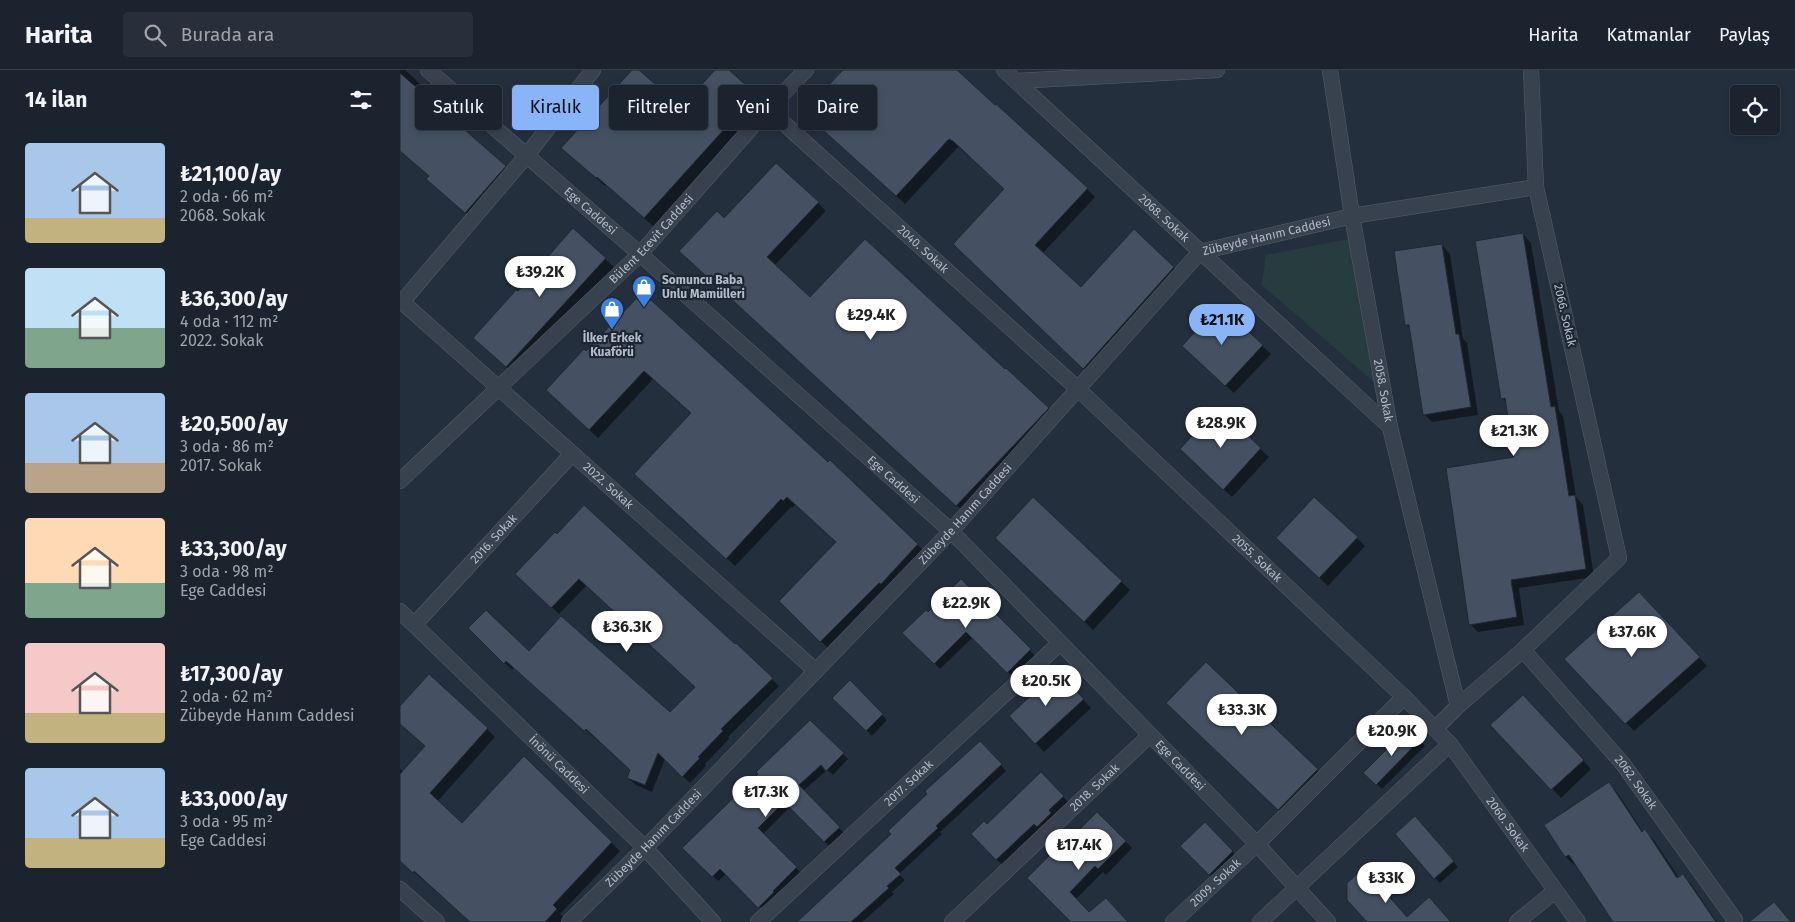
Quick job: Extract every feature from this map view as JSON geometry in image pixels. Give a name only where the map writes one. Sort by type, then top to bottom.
[{"type":"street","name":"Ege Caddesi","points":[[428,70],[640,254],[951,531],[1257,844],[1328,922]]},
{"type":"street","points":[[401,301],[527,155],[592,70]]},
{"type":"street","name":"Bülent Ecevit Caddesi","points":[[788,88],[806,70]]},
{"type":"street","name":"2068. Sokak","points":[[1004,70],[1390,427]]},
{"type":"street","points":[[1016,81],[1217,70]]},
{"type":"street","name":"2058. Sokak","points":[[1330,70],[1352,216],[1390,427],[1458,706]]},
{"type":"street","name":"2066. Sokak","points":[[1522,650],[1620,558],[1536,187],[1531,70]]},
{"type":"street","name":"2040. Sokak","points":[[788,127],[1078,389]]},
{"type":"street","name":"Bülent Ecevit Caddesi","points":[[400,481],[640,254],[749,130]]},
{"type":"street","name":"Zübeyde Hanım Caddesi","points":[[569,922],[645,848],[951,531],[1200,252],[1352,216],[1536,187]]},
{"type":"street","name":"2022. Sokak","points":[[401,301],[816,671]]},
{"type":"street","name":"2055. Sokak","points":[[1078,389],[1404,697],[1435,729]]},
{"type":"street","name":"2016. Sokak","points":[[415,624],[572,454]]},
{"type":"street","name":"İnönü Caddesi","points":[[400,611],[645,848],[713,922]]},
{"type":"street","name":"2017. Sokak","points":[[758,922],[1060,643]]},
{"type":"street","points":[[1435,729],[1458,706],[1522,650]]},
{"type":"street","name":"2062. Sokak","points":[[1522,650],[1623,764],[1735,920],[1733,922]]},
{"type":"street","name":"2009. Sokak","points":[[1173,922],[1257,844],[1404,697]]},
{"type":"street","name":"2060. Sokak","points":[[1435,729],[1450,744],[1578,922]]},
{"type":"street","name":"2018. Sokak","points":[[952,922],[1150,735]]},
{"type":"street","points":[[1260,922],[1450,744]]},
{"type":"street","points":[[400,889],[437,922]]},
{"type":"street","points":[[1517,922],[1554,891]]},
{"type":"green space","points":[[1349,239],[1374,382],[1262,285],[1266,255]]},
{"type":"building","points":[[632,70],[639,70],[656,85],[618,85]]},
{"type":"building","points":[[715,70],[729,70],[746,85],[718,85],[718,130],[723,130],[644,218],[561,148],[577,130],[599,130],[599,106],[609,95],[609,130],[708,130],[708,85],[701,85]]},
{"type":"building","points":[[843,70],[957,70],[1088,188],[1035,245],[1081,287],[1134,229],[1174,267],[1083,369],[953,244],[1004,189],[949,139],[896,196],[823,130],[877,130],[877,85],[829,85]]},
{"type":"building","points":[[400,73],[415,86],[415,130],[465,130],[506,166],[465,213],[426,179],[429,176],[400,151]]},
{"type":"building","points":[[776,163],[819,202],[767,257],[810,297],[865,239],[1049,408],[956,506],[679,251],[717,211],[724,218]]},
{"type":"building","points":[[573,228],[606,258],[506,367],[473,338],[516,290],[518,291]]},
{"type":"building","points":[[1523,233],[1551,407],[1555,406],[1569,496],[1575,495],[1586,569],[1511,580],[1517,617],[1469,625],[1446,468],[1514,457],[1505,398],[1501,399],[1475,241]]},
{"type":"building","points":[[1442,244],[1456,334],[1459,334],[1471,407],[1423,415],[1409,325],[1405,325],[1394,251]]},
{"type":"building","points":[[636,299],[651,300],[828,462],[830,460],[918,544],[881,584],[879,583],[820,642],[779,601],[836,542],[787,497],[783,501],[781,499],[726,559],[634,474],[691,413],[644,371],[589,430],[546,390],[584,349],[586,351]]},
{"type":"building","points":[[1220,305],[1263,345],[1225,386],[1182,346]]},
{"type":"building","points":[[1218,408],[1261,448],[1223,490],[1180,449]]},
{"type":"building","points":[[1033,497],[1122,581],[1084,622],[995,538]]},
{"type":"building","points":[[1314,497],[1358,537],[1319,578],[1276,538]]},
{"type":"building","points":[[584,505],[773,678],[721,729],[723,731],[682,777],[658,753],[645,785],[627,778],[630,770],[586,729],[584,731],[506,661],[504,664],[468,628],[486,610],[529,651],[561,616],[670,712],[695,687],[579,579],[551,608],[515,574]]},
{"type":"building","points":[[961,579],[1031,649],[1007,673],[966,632],[934,664],[902,633],[926,610],[928,612]]},
{"type":"building","points":[[1639,592],[1700,657],[1625,724],[1564,659]]},
{"type":"building","points":[[1206,662],[1318,769],[1278,810],[1166,703]]},
{"type":"building","points":[[1057,671],[1084,699],[1035,744],[1009,716]]},
{"type":"building","points":[[429,674],[488,728],[430,793],[462,823],[524,756],[612,842],[553,905],[557,909],[545,922],[470,922],[414,871],[413,873],[400,861],[400,774],[425,746],[400,724],[400,706]]},
{"type":"building","points":[[850,680],[883,714],[866,731],[832,698]]},
{"type":"building","points":[[1523,695],[1584,760],[1551,790],[1490,725]]},
{"type":"building","points":[[810,720],[844,753],[826,771],[821,765],[799,785],[840,827],[824,842],[784,802],[758,828],[797,867],[758,908],[720,869],[712,877],[682,848]]},
{"type":"building","points":[[1408,728],[1420,740],[1376,785],[1363,773]]},
{"type":"building","points":[[980,741],[1002,764],[936,826],[938,828],[895,868],[901,874],[887,886],[889,888],[851,922],[797,922],[891,834],[888,831],[927,794],[925,791]]},
{"type":"building","points":[[1041,772],[1064,796],[1049,810],[1051,813],[1037,827],[1034,824],[996,860],[971,834],[984,821],[987,824]]},
{"type":"building","points":[[1609,782],[1642,832],[1645,829],[1677,878],[1683,874],[1716,922],[1613,922],[1569,855],[1565,857],[1544,825]]},
{"type":"building","points":[[1097,812],[1126,841],[1098,869],[1095,866],[1070,892],[1089,912],[1106,898],[1128,922],[1071,922],[1027,878],[1055,850],[1057,852]]},
{"type":"building","points":[[1415,816],[1454,861],[1434,879],[1395,834]]},
{"type":"building","points":[[1205,822],[1233,851],[1209,875],[1180,846]]},
{"type":"building","points":[[1364,868],[1407,917],[1429,897],[1451,922],[1367,922],[1347,900],[1347,883]]},
{"type":"building","points":[[1774,902],[1791,922],[1749,922]]},
{"type":"place","name":"Somuncu Baba Unlu Mamülleri","points":[[644,308]]},
{"type":"place","name":"İlker Erkek Kuaförü","points":[[612,330]]}]
